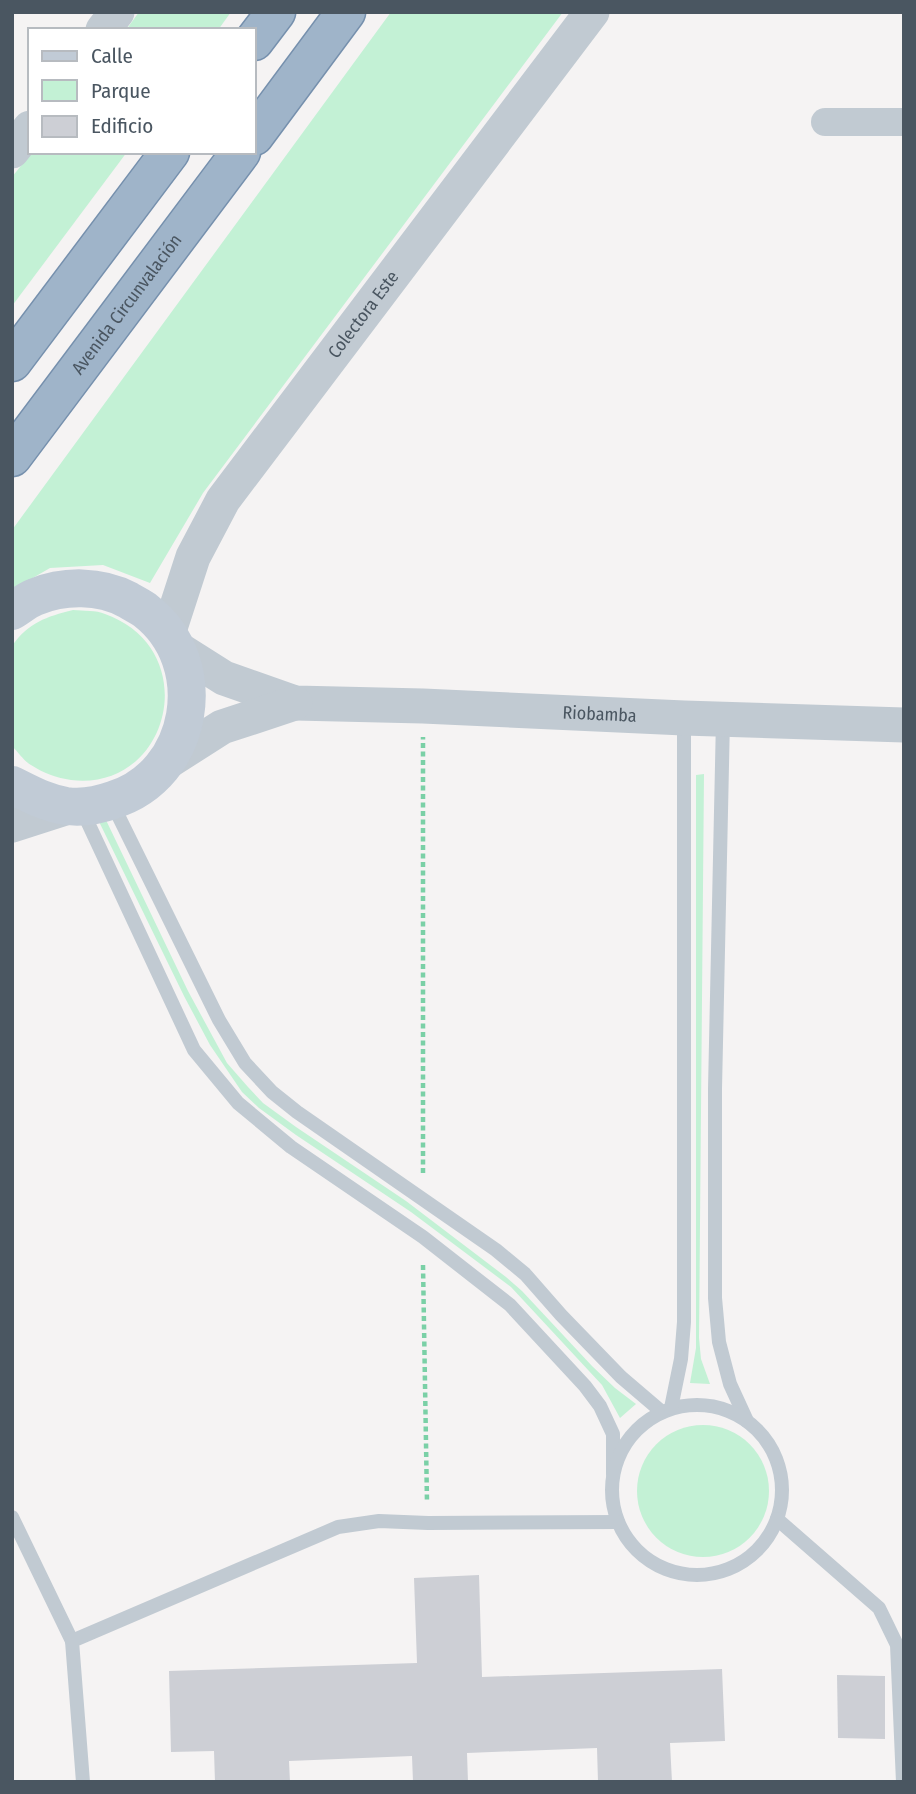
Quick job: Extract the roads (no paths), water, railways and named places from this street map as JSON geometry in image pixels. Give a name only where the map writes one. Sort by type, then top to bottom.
[{"type":"highway","points":[[256,38],[276,12]]},
{"type":"highway","points":[[256,133],[346,12]]},
{"type":"highway","points":[[12,362],[168,154]]},
{"type":"highway","name":"Avenida Circunvalación","points":[[12,457],[239,154]]},
{"type":"main road","points":[[12,611],[34,597],[60,589],[88,588],[118,595],[146,611],[171,641],[182,663],[188,694],[185,725],[172,755],[152,779],[126,796],[86,805],[38,799],[12,785]]},
{"type":"street","points":[[105,28],[117,12]]},
{"type":"street","name":"Colectora Este","points":[[171,641],[193,557],[223,500],[592,12]]},
{"type":"street","points":[[825,122],[904,122]]},
{"type":"street","points":[[12,151],[28,131]]},
{"type":"street","name":"Riobamba","points":[[171,641],[224,678],[295,703],[904,725]]},
{"type":"street","name":"Riobamba","points":[[164,764],[222,727],[295,703]]},
{"type":"street","points":[[12,825],[86,805]]},
{"type":"lane","points":[[667,1410],[681,1359],[684,1322],[684,718]]},
{"type":"lane","points":[[723,719],[715,1076],[715,1298],[719,1342],[730,1384],[747,1421]]},
{"type":"lane","points":[[86,805],[245,1063],[272,1092],[496,1250],[525,1274],[621,1377],[667,1410]]},
{"type":"lane","points":[[86,805],[194,1050],[238,1103],[291,1147],[423,1237],[510,1305],[585,1386],[600,1406],[613,1434],[611,1490],[613,1506],[618,1522],[631,1544],[649,1561],[673,1572],[698,1576],[724,1571],[746,1560],[765,1542],[777,1519],[782,1498],[781,1475],[775,1455],[763,1436],[747,1421],[730,1411],[710,1406],[691,1405],[667,1410],[645,1423],[630,1437],[613,1474]]},
{"type":"lane","points":[[12,1517],[72,1641],[83,1782]]},
{"type":"lane","points":[[777,1519],[879,1608],[897,1645],[903,1782]]},
{"type":"lane","points":[[72,1641],[338,1527],[379,1521],[618,1522]]}]
